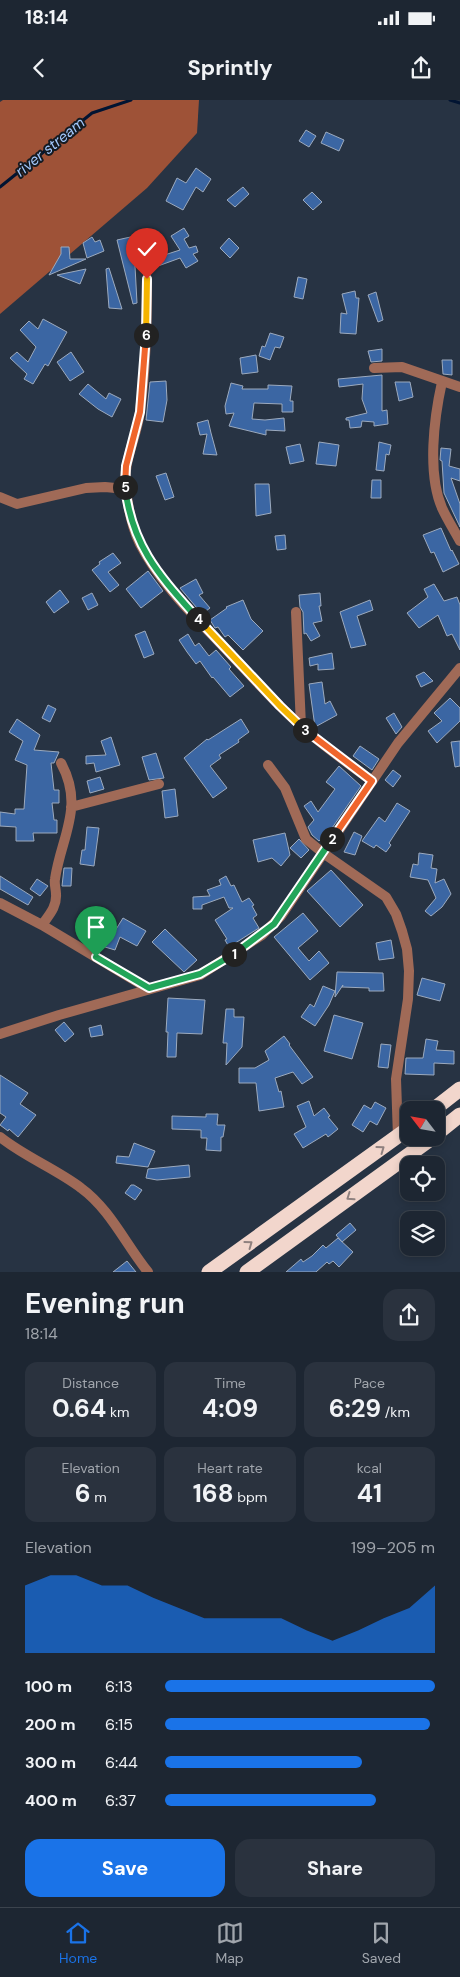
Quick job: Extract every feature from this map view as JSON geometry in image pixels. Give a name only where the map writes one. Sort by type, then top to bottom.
[{"type":"highway","points":[[445,1101],[460,1089]]},
{"type":"highway","points":[[445,1127],[460,1115]]},
{"type":"highway","points":[[209,1272],[400,1135]]},
{"type":"highway","points":[[247,1272],[421,1146]]},
{"type":"street","points":[[147,279],[147,330],[140,412],[126,466],[126,489],[139,542],[150,562],[201,623],[301,726],[372,781]]},
{"type":"street","points":[[374,368],[402,367],[460,387]]},
{"type":"street","points":[[442,382],[434,431],[433,461],[441,507],[460,541]]},
{"type":"street","points":[[0,497],[17,504],[86,488],[126,489]]},
{"type":"street","points":[[296,612],[301,726]]},
{"type":"street","points":[[0,1034],[200,974],[262,935],[281,916],[398,743],[460,668]]},
{"type":"street","points":[[42,925],[56,903],[55,878],[66,838],[71,807],[69,780],[61,764]]},
{"type":"street","points":[[268,765],[285,788],[306,839],[386,897],[396,914],[407,949],[408,999],[396,1079],[400,1110]]},
{"type":"street","points":[[71,807],[159,784]]},
{"type":"street","points":[[0,903],[42,925],[149,988]]},
{"type":"street","points":[[0,1137],[14,1148],[81,1188],[92,1197],[148,1272]]},
{"type":"shaded area","points":[[3,100],[199,100],[197,133],[147,188],[0,314],[0,102]]},
{"type":"building","points":[[306,130],[316,136],[309,147],[299,141]]},
{"type":"building","points":[[326,132],[344,140],[339,151],[321,143]]},
{"type":"building","points":[[196,168],[211,179],[203,192],[196,187],[183,210],[166,201],[177,178],[186,183]]},
{"type":"building","points":[[243,187],[249,194],[235,207],[227,200]]},
{"type":"building","points":[[312,192],[322,202],[313,210],[303,200]]},
{"type":"building","points":[[184,228],[189,236],[184,239],[189,248],[196,246],[198,252],[193,254],[198,261],[186,268],[180,258],[158,266],[155,258],[180,250],[171,236]]},
{"type":"building","points":[[135,236],[144,249],[149,247],[147,254],[149,262],[135,266],[137,303],[133,304],[117,240]]},
{"type":"building","points":[[92,237],[95,242],[100,240],[104,251],[87,258],[83,243]]},
{"type":"building","points":[[229,238],[239,248],[230,258],[220,248]]},
{"type":"building","points":[[61,247],[69,247],[70,259],[86,259],[49,275],[61,254]]},
{"type":"building","points":[[109,268],[122,309],[109,308],[106,269]]},
{"type":"building","points":[[86,269],[80,284],[57,275]]},
{"type":"building","points":[[298,277],[307,279],[303,299],[294,297]]},
{"type":"building","points":[[355,291],[356,298],[359,298],[356,334],[340,333],[341,313],[347,314],[342,294]]},
{"type":"building","points":[[376,292],[383,320],[378,322],[368,295]]},
{"type":"building","points":[[43,319],[67,332],[48,366],[45,364],[33,384],[24,379],[27,374],[10,358],[17,352],[28,362],[36,347],[20,330],[29,321],[38,329]]},
{"type":"building","points":[[270,333],[284,337],[280,348],[275,347],[270,360],[259,356],[262,346],[265,347]]},
{"type":"building","points":[[382,349],[382,361],[371,362],[368,351]]},
{"type":"building","points":[[71,352],[84,372],[70,381],[57,362]]},
{"type":"building","points":[[256,355],[258,372],[242,374],[240,358]]},
{"type":"building","points":[[442,360],[452,360],[452,375],[443,374]]},
{"type":"building","points":[[382,375],[382,411],[387,410],[388,424],[374,426],[374,422],[362,421],[361,427],[350,428],[349,420],[346,420],[346,418],[367,413],[362,399],[363,384],[339,387],[338,379]]},
{"type":"building","points":[[166,381],[167,400],[163,422],[146,420],[150,382]]},
{"type":"building","points":[[395,382],[410,382],[413,397],[399,401]]},
{"type":"building","points":[[231,383],[243,386],[242,389],[268,389],[268,385],[292,386],[290,401],[293,401],[293,412],[282,412],[282,404],[254,403],[252,419],[284,418],[285,431],[266,430],[266,435],[229,426],[234,413],[226,414],[225,406]]},
{"type":"building","points":[[88,384],[106,399],[109,393],[121,399],[112,417],[79,394]]},
{"type":"building","points":[[208,420],[217,455],[203,454],[207,434],[200,435],[197,423]]},
{"type":"building","points":[[319,442],[339,445],[336,466],[316,464]]},
{"type":"building","points":[[379,442],[391,445],[389,455],[386,454],[384,471],[376,470]]},
{"type":"building","points":[[300,444],[304,461],[290,464],[286,447]]},
{"type":"building","points":[[441,448],[451,449],[449,466],[460,469],[460,481],[451,478],[460,504],[460,527],[444,493],[442,461],[440,460]]},
{"type":"building","points":[[166,473],[174,497],[165,500],[156,476]]},
{"type":"building","points":[[372,480],[381,480],[381,498],[371,498]]},
{"type":"building","points":[[255,484],[269,484],[271,513],[256,516]]},
{"type":"building","points":[[441,528],[459,564],[443,572],[434,552],[431,553],[423,535]]},
{"type":"building","points":[[285,535],[286,549],[277,550],[275,536]]},
{"type":"building","points":[[113,553],[121,563],[108,572],[119,585],[110,592],[92,570],[100,564],[99,562]]},
{"type":"building","points":[[148,571],[163,591],[141,608],[126,589]]},
{"type":"building","points":[[196,579],[203,593],[199,595],[210,608],[202,614],[180,588]]},
{"type":"building","points":[[434,584],[444,601],[457,597],[460,605],[460,650],[452,634],[447,636],[438,615],[419,628],[407,613],[428,597],[424,589]]},
{"type":"building","points":[[60,590],[69,602],[54,613],[46,602]]},
{"type":"building","points":[[92,593],[98,605],[88,610],[82,598]]},
{"type":"building","points":[[320,593],[321,606],[319,606],[322,621],[313,623],[320,636],[311,641],[306,633],[304,634],[303,612],[300,607],[299,595]]},
{"type":"building","points":[[243,600],[251,619],[263,631],[243,650],[228,635],[225,637],[218,627],[215,628],[210,620],[226,607]]},
{"type":"building","points":[[370,600],[373,610],[357,616],[366,645],[351,648],[340,612]]},
{"type":"building","points":[[145,631],[154,654],[144,658],[135,635]]},
{"type":"building","points":[[188,634],[195,646],[199,643],[209,656],[216,650],[244,686],[230,697],[212,678],[200,661],[196,664],[179,640]]},
{"type":"building","points":[[332,653],[334,669],[318,670],[318,664],[310,666],[309,658]]},
{"type":"building","points":[[424,672],[433,681],[421,687],[416,676]]},
{"type":"building","points":[[322,682],[325,704],[330,701],[337,715],[315,727],[309,684]]},
{"type":"building","points":[[450,698],[460,708],[460,721],[437,743],[428,731],[442,721],[434,713]]},
{"type":"building","points":[[48,705],[56,709],[50,722],[42,718]]},
{"type":"building","points":[[394,713],[402,727],[396,734],[386,718]]},
{"type":"building","points":[[17,719],[40,735],[34,750],[59,752],[54,763],[51,763],[54,790],[59,790],[59,803],[52,803],[54,820],[57,820],[57,833],[33,833],[34,841],[16,841],[16,827],[0,826],[0,812],[15,814],[15,809],[24,809],[27,765],[15,760],[23,741],[9,732]]},
{"type":"building","points":[[241,719],[249,732],[238,740],[239,742],[219,755],[221,758],[210,766],[227,788],[213,798],[184,758],[207,739]]},
{"type":"building","points":[[111,737],[120,765],[96,772],[94,763],[86,764],[86,756],[106,755],[101,741]]},
{"type":"building","points":[[460,741],[460,766],[455,767],[451,742]]},
{"type":"building","points":[[360,746],[379,759],[372,770],[353,756]]},
{"type":"building","points":[[156,753],[164,778],[149,780],[142,757]]},
{"type":"building","points":[[339,766],[361,786],[330,831],[319,841],[312,835],[308,827],[314,820],[304,806],[311,801],[318,812],[335,789],[326,782]]},
{"type":"building","points":[[393,770],[401,776],[393,787],[385,780]]},
{"type":"building","points":[[100,777],[104,789],[90,793],[87,781]]},
{"type":"building","points":[[175,789],[178,816],[165,818],[162,791]]},
{"type":"building","points":[[397,803],[410,811],[389,843],[391,845],[386,852],[376,845],[374,848],[362,841],[379,817],[385,822]]},
{"type":"building","points":[[87,827],[99,828],[94,866],[80,864],[82,850],[85,850]]},
{"type":"building","points":[[354,832],[362,836],[355,855],[344,852]]},
{"type":"building","points":[[285,833],[290,855],[281,866],[272,858],[258,862],[253,840]]},
{"type":"building","points":[[299,839],[309,850],[301,858],[290,848]]},
{"type":"building","points":[[419,853],[433,855],[431,868],[437,869],[435,883],[444,879],[451,894],[442,907],[431,916],[425,911],[436,898],[428,880],[410,877],[413,864],[418,865]]},
{"type":"building","points":[[64,868],[72,868],[71,886],[62,886]]},
{"type":"building","points":[[331,870],[363,905],[340,927],[307,891]]},
{"type":"building","points":[[0,876],[33,897],[28,905],[0,889]]},
{"type":"building","points":[[226,876],[231,886],[234,885],[242,902],[249,898],[254,905],[252,906],[257,915],[253,918],[259,928],[229,947],[225,940],[227,939],[215,920],[233,908],[229,908],[224,897],[202,905],[202,909],[193,909],[193,897],[210,896],[207,890],[221,885],[219,880]]},
{"type":"building","points":[[37,879],[48,886],[40,896],[30,889]]},
{"type":"building","points":[[303,913],[318,931],[298,948],[309,961],[319,951],[329,963],[310,980],[274,937]]},
{"type":"building","points":[[123,918],[146,931],[137,946],[120,937],[115,950],[105,947]]},
{"type":"building","points":[[165,929],[197,960],[184,972],[152,942]]},
{"type":"building","points":[[391,940],[394,958],[379,960],[376,943]]},
{"type":"building","points":[[337,972],[383,973],[384,991],[369,991],[369,988],[342,987],[343,985],[335,997]]},
{"type":"building","points":[[422,978],[445,984],[440,1001],[417,995]]},
{"type":"building","points":[[323,986],[335,991],[329,1005],[315,1026],[301,1017],[310,1004],[314,1007]]},
{"type":"building","points":[[168,998],[205,1000],[202,1034],[177,1033],[176,1057],[167,1057]]},
{"type":"building","points":[[226,1009],[234,1009],[234,1017],[244,1017],[242,1047],[226,1065],[227,1043],[223,1043]]},
{"type":"building","points":[[334,1015],[363,1023],[352,1059],[324,1051]]},
{"type":"building","points":[[64,1022],[74,1034],[65,1042],[55,1030]]},
{"type":"building","points":[[101,1025],[103,1035],[91,1037],[89,1028]]},
{"type":"building","points":[[284,1036],[313,1077],[302,1084],[293,1072],[275,1078],[279,1092],[281,1091],[284,1107],[259,1111],[256,1083],[239,1083],[239,1068],[255,1068],[269,1060],[265,1051]]},
{"type":"building","points":[[426,1039],[438,1041],[436,1050],[454,1051],[454,1064],[434,1063],[434,1075],[405,1074],[406,1058],[423,1058]]},
{"type":"building","points":[[381,1044],[391,1045],[388,1068],[378,1067]]},
{"type":"building","points":[[0,1075],[28,1093],[20,1104],[36,1115],[18,1137],[9,1129],[8,1131],[0,1125],[6,1117],[0,1113]]},
{"type":"building","points":[[309,1101],[314,1116],[324,1108],[330,1116],[328,1117],[338,1129],[328,1137],[326,1134],[303,1148],[294,1134],[306,1127],[297,1106]]},
{"type":"building","points":[[375,1102],[386,1108],[377,1125],[370,1121],[363,1132],[352,1125],[364,1105],[371,1109]]},
{"type":"building","points":[[206,1114],[218,1114],[217,1125],[225,1125],[223,1137],[221,1137],[221,1151],[206,1150],[207,1138],[201,1138],[201,1130],[172,1129],[172,1116],[206,1117]]},
{"type":"building","points":[[134,1143],[155,1151],[148,1167],[116,1163],[117,1156],[129,1157]]},
{"type":"building","points":[[189,1165],[190,1177],[157,1180],[146,1178],[148,1169]]},
{"type":"building","points":[[131,1185],[142,1190],[135,1200],[125,1193]]},
{"type":"building","points":[[350,1223],[356,1230],[342,1242],[336,1235]]},
{"type":"building","points":[[338,1238],[353,1252],[339,1267],[333,1261],[329,1264],[327,1262],[316,1272],[286,1272],[301,1259],[303,1262],[323,1245],[326,1248]]},
{"type":"building","points":[[127,1261],[136,1272],[113,1272]]},
{"type":"waterway","name":"river stream","points":[[0,187],[92,113],[131,100]]},
{"type":"waterway","name":"river stream","points":[[450,100],[460,103]]},
{"type":"route","points":[[96,957],[149,988],[200,974],[238,952],[262,935],[281,916],[372,781],[301,726],[280,706],[201,623],[150,562],[139,542],[132,519],[125,479],[126,466],[140,412],[147,330],[147,279]]}]
